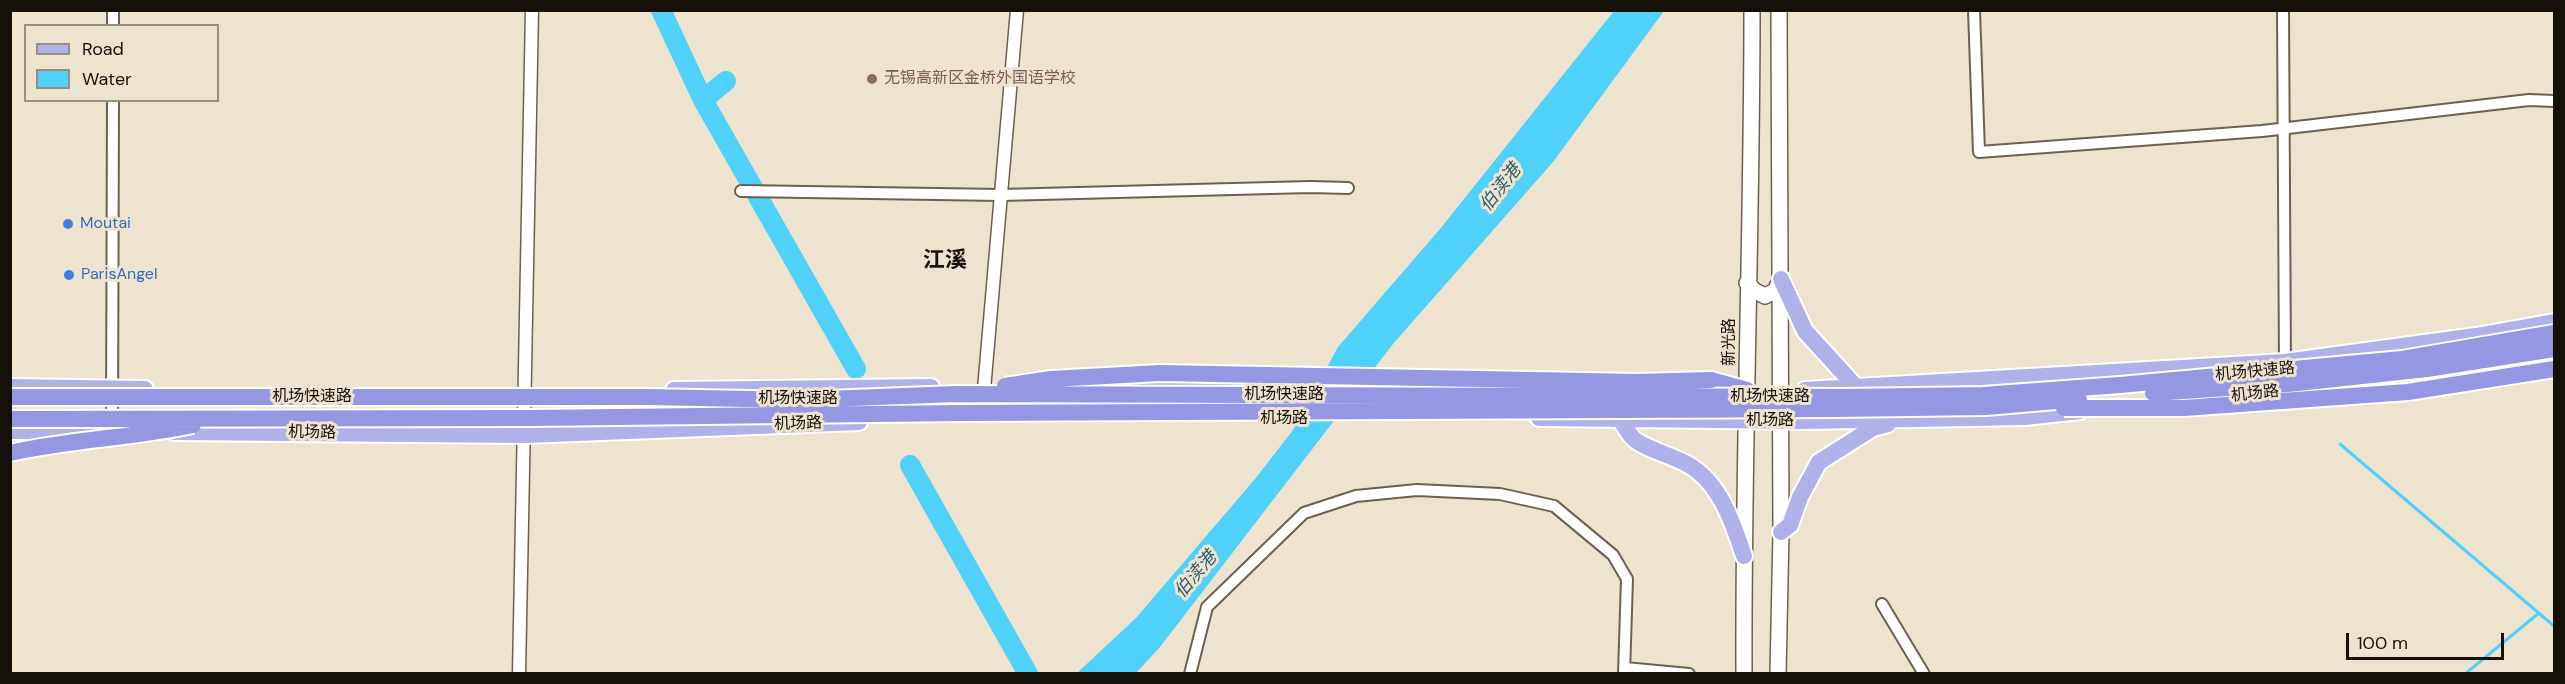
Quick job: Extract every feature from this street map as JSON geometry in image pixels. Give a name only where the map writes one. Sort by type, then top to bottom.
[{"type":"highway","name":"机场快速路","points":[[10,397],[647,397],[800,400],[956,394],[1820,397],[1983,395],[2402,359],[2554,333]]},
{"type":"highway","name":"机场快速路","points":[[10,419],[530,418],[939,413],[1986,407],[2288,384],[2427,369],[2554,349]]},
{"type":"highway","points":[[1986,407],[2184,408],[2271,403],[2408,392],[2554,369]]},
{"type":"highway","points":[[956,394],[1051,379],[1160,373],[1637,382],[1711,380],[1748,390]]},
{"type":"highway","points":[[10,453],[39,446],[163,432],[231,418]]},
{"type":"main road","name":"新光路","points":[[1744,674],[1752,10]]},
{"type":"main road","points":[[1778,674],[1781,532],[1779,10]]},
{"type":"main road","points":[[1747,283],[1755,291],[1765,296],[1775,291],[1780,279]]},
{"type":"main road","points":[[1780,279],[1805,331],[1856,387]]},
{"type":"main road","name":"机场路","points":[[10,387],[526,392],[984,387],[1063,382],[1780,390],[2285,362],[2476,336],[2554,322]]},
{"type":"main road","name":"机场路","points":[[10,431],[525,435],[981,417],[1278,419],[1377,417],[1780,421],[2025,417],[2421,378],[2554,357]]},
{"type":"main road","points":[[1781,532],[1790,525],[1800,497],[1819,462],[1873,428],[1905,418]]},
{"type":"main road","points":[[1620,419],[1634,440],[1689,465],[1706,479],[1720,498],[1732,521],[1744,556]]},
{"type":"street","points":[[519,674],[532,10]]},
{"type":"street","points":[[981,417],[1017,10]]},
{"type":"street","points":[[1974,10],[1979,152],[2283,129],[2529,100],[2554,101]]},
{"type":"street","points":[[2283,10],[2285,391]]},
{"type":"street","points":[[112,431],[113,102]]},
{"type":"street","points":[[741,191],[1000,195],[1348,188]]},
{"type":"street","points":[[1190,674],[1207,607],[1304,513],[1356,496],[1417,490],[1500,494],[1554,506],[1613,555],[1628,579],[1625,671],[1689,674]]},
{"type":"street","points":[[1882,604],[1924,674]]},
{"type":"water","name":"伯渎港","points":[[1614,11],[1664,11],[1553,162],[1393,344],[1160,647],[1136,673],[1076,674],[1136,618],[1255,479],[1293,430],[1338,347],[1440,229]]},
{"type":"waterway","points":[[661,10],[703,100],[856,369]]},
{"type":"waterway","points":[[703,100],[726,81]]},
{"type":"waterway","points":[[2340,444],[2554,626]]},
{"type":"waterway","points":[[910,465],[1028,674]]},
{"type":"waterway","points":[[2465,674],[2539,613]]},
{"type":"place","name":"无锡高新区金桥外国语学校","points":[[872,79]]},
{"type":"place","name":"Moutai","points":[[68,224]]},
{"type":"place","name":"ParisAngel","points":[[69,275]]},
{"type":"district","name":"江溪","points":[[945,261]]}]
